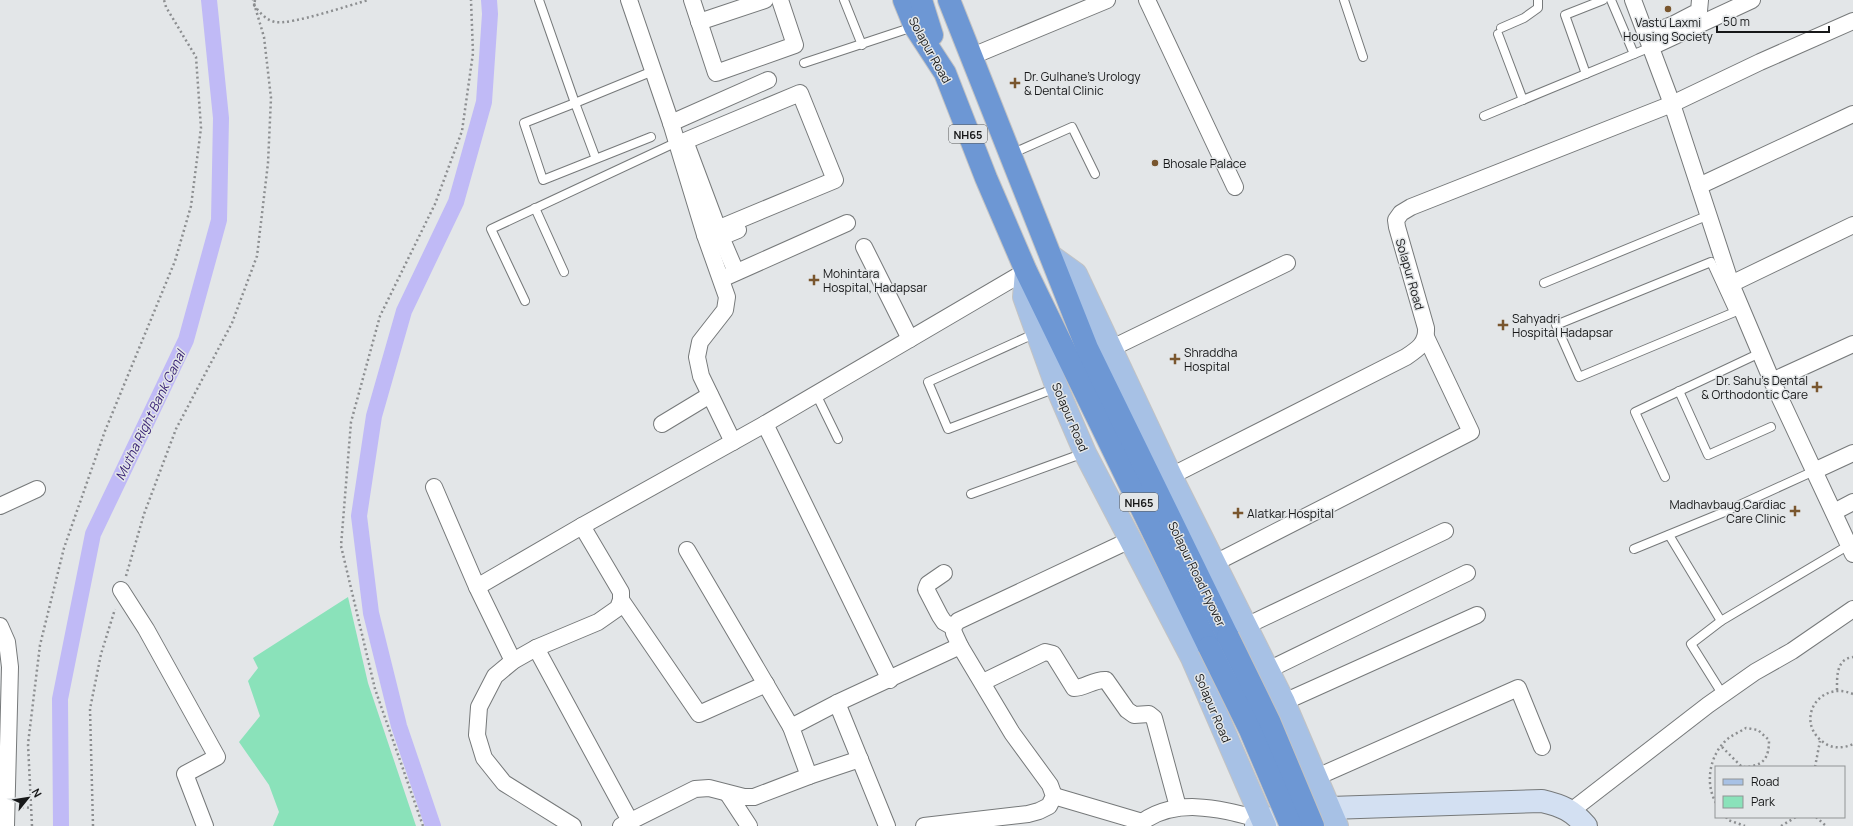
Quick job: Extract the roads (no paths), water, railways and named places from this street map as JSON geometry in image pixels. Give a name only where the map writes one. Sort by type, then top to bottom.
[{"type":"highway","name":"Solapur Road","points":[[904,0],[915,26],[945,74],[986,178],[1026,271]]},
{"type":"highway","points":[[921,0],[945,74]]},
{"type":"highway","name":"NH65","points":[[949,0],[1009,155],[1051,256]]},
{"type":"highway","name":"Solapur Road Flyover","points":[[1051,256],[1087,348],[1218,642],[1250,730],[1291,826]]},
{"type":"highway","name":"Solapur Road Flyover","points":[[1026,271],[1218,642],[1269,721],[1313,826]]},
{"type":"main road","points":[[1051,256],[1076,274],[1171,476],[1284,702],[1333,817]]},
{"type":"main road","name":"Solapur Road","points":[[1026,271],[1024,297],[1057,388],[1085,453],[1192,658],[1261,824]]},
{"type":"street","points":[[629,0],[677,142],[711,232]]},
{"type":"street","points":[[692,0],[716,73],[795,45],[780,0]]},
{"type":"street","points":[[699,22],[765,0]]},
{"type":"street","points":[[970,57],[1107,0]]},
{"type":"street","points":[[1147,0],[1235,187]]},
{"type":"street","points":[[1632,0],[1672,104],[1709,215],[1738,310],[1760,353],[1851,550]]},
{"type":"street","points":[[1648,41],[1672,25],[1699,11],[1700,0]]},
{"type":"street","points":[[1648,41],[1752,0]]},
{"type":"street","name":"Solapur Road","points":[[1215,563],[1470,432],[1426,337],[1426,328],[1397,228],[1396,220],[1401,213],[1411,207],[1672,104],[1760,62],[1853,21]]},
{"type":"street","points":[[671,123],[768,80]]},
{"type":"street","points":[[711,232],[835,180],[800,93],[685,141],[711,232],[720,279],[727,297],[725,310],[700,342],[697,357],[701,376],[733,442]]},
{"type":"street","points":[[1699,186],[1853,114]]},
{"type":"street","points":[[736,272],[722,237],[837,190]]},
{"type":"street","points":[[720,279],[847,223]]},
{"type":"street","points":[[1731,284],[1853,225]]},
{"type":"street","points":[[864,247],[910,339]]},
{"type":"street","points":[[1110,349],[1286,264]]},
{"type":"street","points":[[477,587],[582,526],[765,424],[1026,271]]},
{"type":"street","points":[[1171,476],[1406,357],[1420,348],[1426,337]]},
{"type":"street","points":[[1772,381],[1853,344]]},
{"type":"street","points":[[662,424],[710,395]]},
{"type":"street","points":[[765,424],[890,680]]},
{"type":"street","points":[[1814,472],[1853,453]]},
{"type":"street","points":[[434,487],[477,587],[513,661]]},
{"type":"street","points":[[0,506],[37,489]]},
{"type":"street","points":[[1834,512],[1853,502]]},
{"type":"street","points":[[573,826],[504,783],[484,758],[477,735],[479,707],[495,676],[513,661],[536,648],[598,622],[618,608],[622,592],[582,526]]},
{"type":"street","points":[[1246,626],[1445,531]]},
{"type":"street","points":[[924,826],[1028,814],[1049,806],[1054,796],[1050,785],[1012,733],[960,646],[953,627],[958,621],[1130,540]]},
{"type":"street","points":[[687,550],[791,727],[809,776]]},
{"type":"street","points":[[1268,670],[1467,572]]},
{"type":"street","points":[[944,573],[928,584],[926,589],[944,622],[953,627]]},
{"type":"street","points":[[121,590],[146,629],[217,757],[185,774],[205,826]]},
{"type":"street","points":[[621,600],[699,714],[766,684]]},
{"type":"street","points":[[1571,811],[1672,731],[1755,672],[1792,652],[1853,609]]},
{"type":"street","points":[[1284,702],[1478,615]]},
{"type":"street","points":[[0,626],[7,642],[10,667],[4,735],[6,826]]},
{"type":"street","points":[[791,727],[837,703],[890,680],[960,646]]},
{"type":"street","points":[[536,648],[626,824],[695,790],[709,788],[728,794],[754,797],[809,776],[860,759]]},
{"type":"street","points":[[982,682],[1045,652],[1053,654],[1074,688],[1080,688],[1100,680],[1106,680],[1127,710],[1134,715],[1149,714],[1154,718],[1178,807]]},
{"type":"street","points":[[1317,777],[1518,688],[1542,747]]},
{"type":"street","points":[[837,703],[887,826]]},
{"type":"street","points":[[728,794],[749,826]]},
{"type":"street","points":[[1054,796],[1139,824],[1159,813],[1178,807],[1210,808],[1261,824],[1542,801],[1561,806],[1571,811],[1586,826]]},
{"type":"lane","points":[[539,0],[596,159]]},
{"type":"lane","points":[[844,0],[862,44]]},
{"type":"lane","points":[[1344,0],[1363,57]]},
{"type":"lane","points":[[1524,100],[1500,31],[1524,18],[1538,8],[1538,0]]},
{"type":"lane","points":[[1586,74],[1565,15],[1603,0]]},
{"type":"lane","points":[[1611,0],[1634,54]]},
{"type":"lane","points":[[804,63],[915,26]]},
{"type":"lane","points":[[1484,116],[1634,54],[1648,41]]},
{"type":"lane","points":[[651,137],[543,180],[524,123],[653,71]]},
{"type":"lane","points":[[1009,155],[1072,127],[1095,174]]},
{"type":"lane","points":[[525,301],[491,229],[677,142]]},
{"type":"lane","points":[[535,208],[564,272]]},
{"type":"lane","points":[[1544,283],[1709,215]]},
{"type":"lane","points":[[1711,262],[1738,310],[1579,377],[1556,325],[1711,262]]},
{"type":"lane","points":[[1037,333],[928,382],[948,429],[1057,388]]},
{"type":"lane","points":[[1665,477],[1635,412],[1760,353]]},
{"type":"lane","points":[[1679,391],[1708,455],[1771,428]]},
{"type":"lane","points":[[816,394],[838,440]]},
{"type":"lane","points":[[971,494],[1085,453]]},
{"type":"lane","points":[[1634,549],[1722,513],[1814,472]]},
{"type":"lane","points":[[1669,534],[1721,621]]},
{"type":"lane","points":[[1723,695],[1691,644],[1721,621],[1851,550]]},
{"type":"waterway","name":"Mutha Right Bank Canal","points":[[61,826],[60,699],[93,534],[186,340],[219,220],[221,118],[209,0]]},
{"type":"waterway","points":[[433,826],[399,726],[371,613],[359,516],[374,416],[404,311],[456,202],[484,102],[490,14],[489,0]]},
{"type":"place","name":"Vastu Laxmi Housing Society","points":[[1668,9]]},
{"type":"place","name":"Dr. Gulhane's Urology & Dental Clinic","points":[[1015,83]]},
{"type":"place","name":"Bhosale Palace","points":[[1155,163]]},
{"type":"place","name":"Mohintara Hospital, Hadapsar","points":[[814,280]]},
{"type":"place","name":"Sahyadri Hospital Hadapsar","points":[[1503,325]]},
{"type":"place","name":"Shraddha Hospital","points":[[1175,359]]},
{"type":"place","name":"Dr. Sahu's Dental & Orthodontic Care","points":[[1817,387]]},
{"type":"place","name":"Madhavbaug Cardiac Care Clinic","points":[[1795,511]]},
{"type":"place","name":"Alatkar Hospital","points":[[1238,513]]}]
